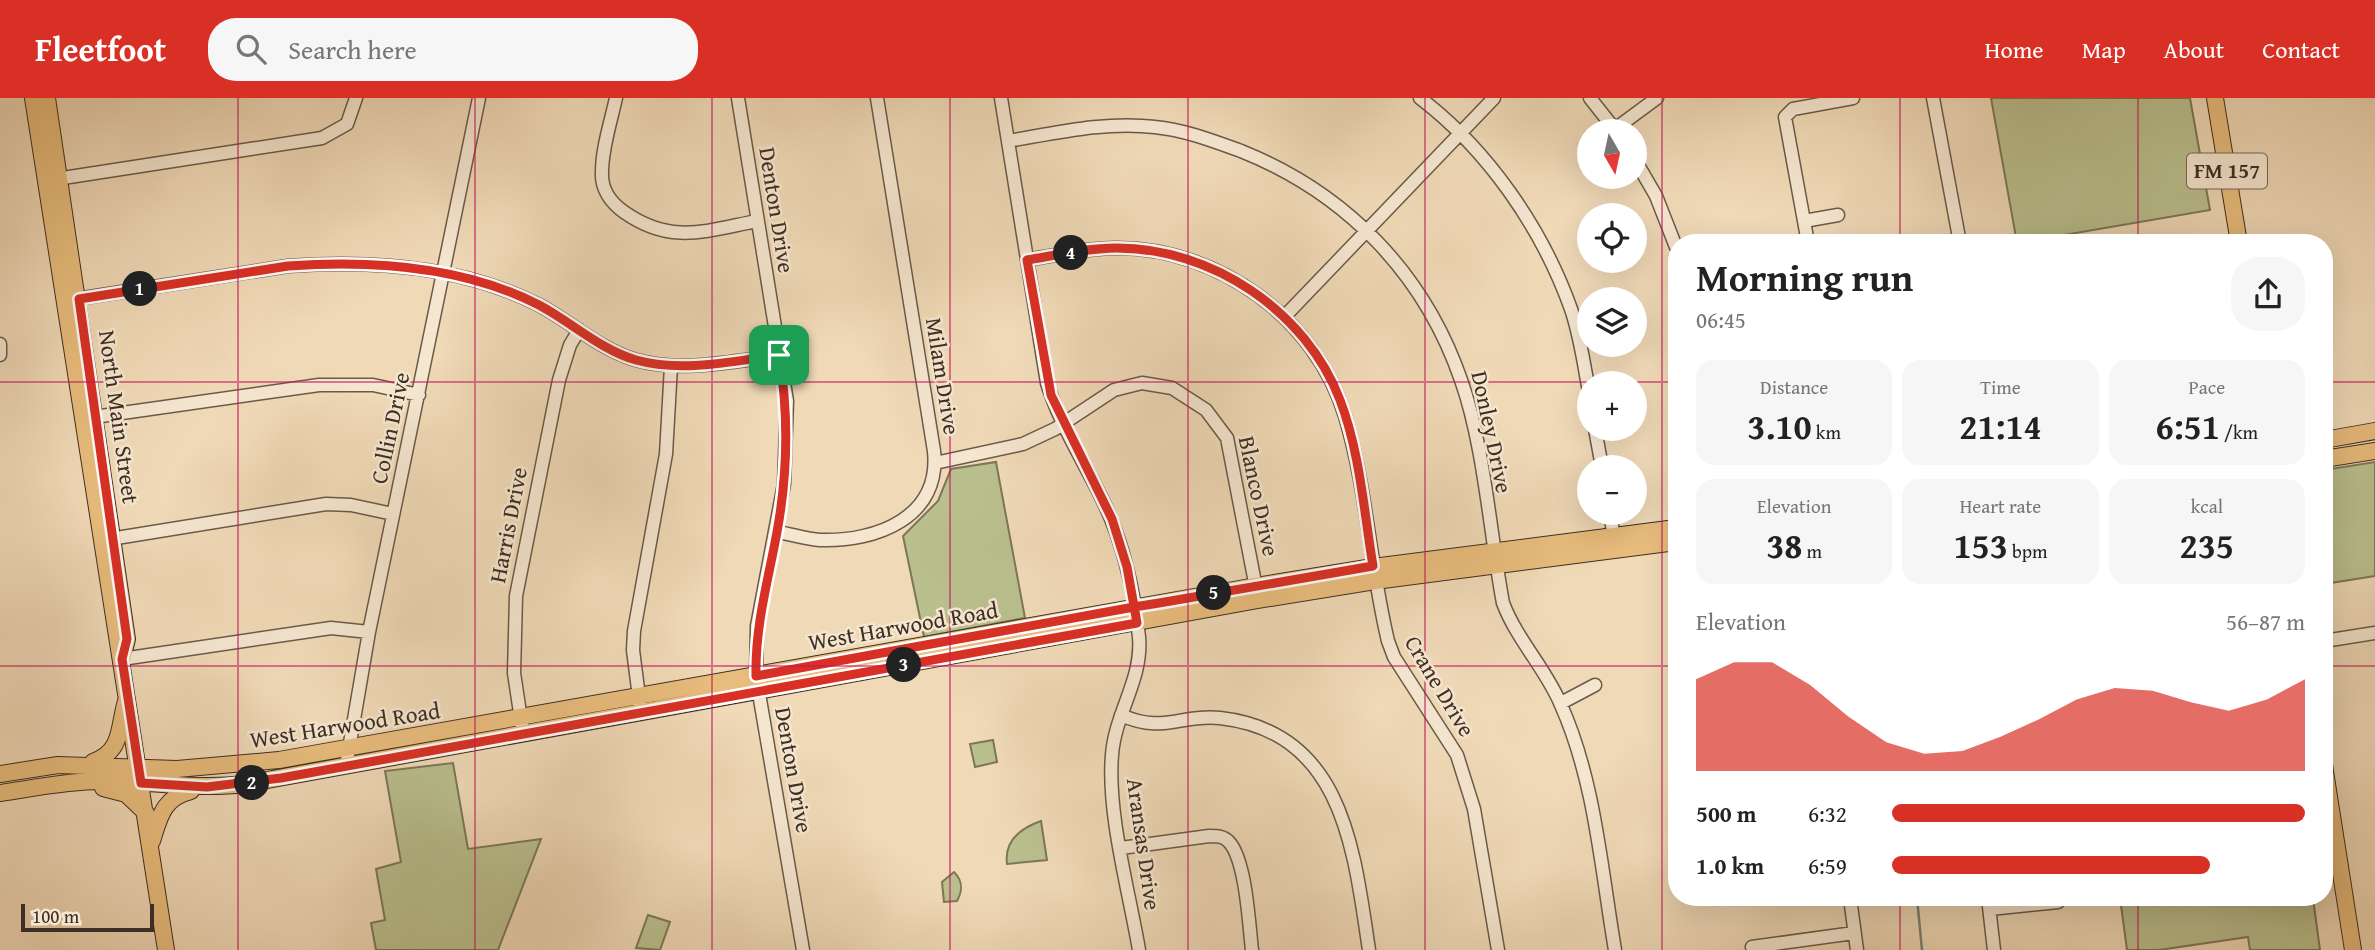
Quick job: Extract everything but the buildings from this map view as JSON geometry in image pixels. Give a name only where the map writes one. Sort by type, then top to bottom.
[{"type":"main road","name":"North Main Street","points":[[33,98],[52,180],[71,300],[107,539],[116,641],[122,659],[166,950]]},
{"type":"main road","name":"North Main Street","points":[[47,98],[52,180]]},
{"type":"main road","name":"FM 157","points":[[2214,98],[2237,234]]},
{"type":"main road","points":[[2333,438],[2375,431]]},
{"type":"main road","points":[[2333,458],[2375,451]]},
{"type":"main road","name":"West Harwood Road","points":[[69,782],[207,787],[245,784],[346,758],[758,682],[1257,593],[1374,574],[1614,542],[1668,530]]},
{"type":"main road","name":"West Harwood Road","points":[[1614,542],[1668,542]]},
{"type":"main road","points":[[86,764],[112,753],[117,744],[127,695]]},
{"type":"main road","name":"West Harwood Road","points":[[0,774],[58,765],[217,767],[346,758]]},
{"type":"main road","points":[[0,793],[69,782],[126,794],[146,813]]},
{"type":"main road","points":[[151,847],[163,806],[180,794],[207,787]]},
{"type":"main road","points":[[2333,822],[2353,950]]},
{"type":"street","points":[[52,180],[323,138],[347,124],[356,98]]},
{"type":"street","name":"Collin Drive","points":[[346,758],[369,632],[480,98]]},
{"type":"street","points":[[617,98],[601,170],[605,190],[618,208],[647,228],[673,234],[757,221]]},
{"type":"street","name":"Denton Drive","points":[[738,98],[779,355],[788,430],[777,532],[757,626],[758,682],[803,950]]},
{"type":"street","name":"Milam Drive","points":[[777,532],[820,540],[890,530],[915,513],[930,490],[935,463],[877,98]]},
{"type":"street","name":"Aransas Drive","points":[[1001,98],[1047,383],[1063,422],[1112,519],[1127,567],[1136,615],[1138,665],[1121,715],[1112,769],[1121,848],[1139,950]]},
{"type":"street","points":[[1420,98],[1460,133],[1514,198],[1547,255],[1571,310],[1584,371]]},
{"type":"street","points":[[1284,316],[1494,98]]},
{"type":"street","points":[[1590,98],[1606,119]]},
{"type":"street","points":[[1629,119],[1657,98]]},
{"type":"street","points":[[1806,234],[1787,112],[1853,98]]},
{"type":"street","points":[[1933,98],[1958,234]]},
{"type":"street","name":"Donley Drive","points":[[1008,141],[1109,126],[1154,126],[1186,132],[1287,172],[1348,212],[1379,241],[1419,292],[1455,362],[1474,429],[1495,559],[1509,619],[1561,703],[1581,758],[1615,950]]},
{"type":"street","points":[[1647,179],[1657,196],[1671,234]]},
{"type":"street","points":[[1804,221],[1838,215]]},
{"type":"street","name":"Crane Drive","points":[[1027,260],[1117,248],[1167,254],[1192,261],[1227,276],[1284,316],[1321,362],[1340,400],[1353,446],[1374,574],[1394,657],[1457,755],[1474,809],[1498,950]]},
{"type":"street","points":[[71,300],[245,271],[323,263],[397,266],[442,273],[526,299],[636,360],[671,366],[779,355]]},
{"type":"street","name":"Harris Drive","points":[[522,726],[513,673],[516,596],[559,380],[579,330]]},
{"type":"street","points":[[640,705],[634,631],[666,454],[671,366]]},
{"type":"street","points":[[89,418],[344,383],[419,394]]},
{"type":"street","name":"Blanco Drive","points":[[935,463],[1023,444],[1114,390],[1142,383],[1172,388],[1206,410],[1227,438],[1257,593]]},
{"type":"street","points":[[107,539],[326,504],[351,505],[393,514]]},
{"type":"street","points":[[1612,525],[1614,542]]},
{"type":"street","points":[[122,659],[331,628],[369,632]]},
{"type":"street","points":[[2333,640],[2375,633]]},
{"type":"street","points":[[1561,703],[1595,685]]},
{"type":"street","points":[[1121,715],[1141,724],[1156,725],[1209,717],[1238,720],[1275,735],[1293,747],[1323,776],[1343,817],[1351,840],[1370,950]]},
{"type":"street","points":[[1121,848],[1209,836],[1222,836],[1231,843],[1241,875],[1252,950]]},
{"type":"street","points":[[1851,906],[1857,950]]},
{"type":"street","points":[[1989,906],[1994,950]]},
{"type":"street","points":[[1752,947],[1854,933]]},
{"type":"green space","points":[[1991,98],[2190,98],[2210,210],[2070,234],[2015,234]]},
{"type":"green space","points":[[996,462],[1025,618],[924,637],[903,536],[938,501],[951,469]]},
{"type":"green space","points":[[2375,462],[2375,576],[2333,583],[2333,469]]},
{"type":"green space","points":[[993,740],[997,762],[975,767],[970,744]]},
{"type":"green space","points":[[453,763],[468,849],[541,839],[498,950],[376,950],[371,923],[385,920],[376,869],[401,862],[385,771]]},
{"type":"green space","points":[[1041,821],[1047,860],[1007,864],[1011,842],[1027,827]]},
{"type":"green space","points":[[954,872],[960,882],[960,893],[957,901],[944,902],[942,882]]},
{"type":"green space","points":[[2121,906],[2314,906],[2320,950],[2250,950],[2248,937],[2159,950],[2127,950]]},
{"type":"green space","points":[[648,915],[670,922],[660,950],[636,948]]},
{"type":"waterway","points":[[1918,906],[1922,950]]},
{"type":"route","points":[[779,355],[681,367],[636,360],[621,354],[541,306],[506,291],[442,273],[397,266],[323,263],[288,266],[79,299],[116,553],[127,639],[122,659],[141,783],[180,788],[234,785],[281,778],[642,713],[759,689],[1137,623],[1134,607],[1127,567],[1112,519],[1063,422],[1047,383],[1027,260],[1117,248],[1167,254],[1210,268],[1244,285],[1284,316],[1321,362],[1340,400],[1353,446],[1373,566],[1134,607],[756,676],[757,626],[777,532],[786,461],[787,401],[779,355]]}]
